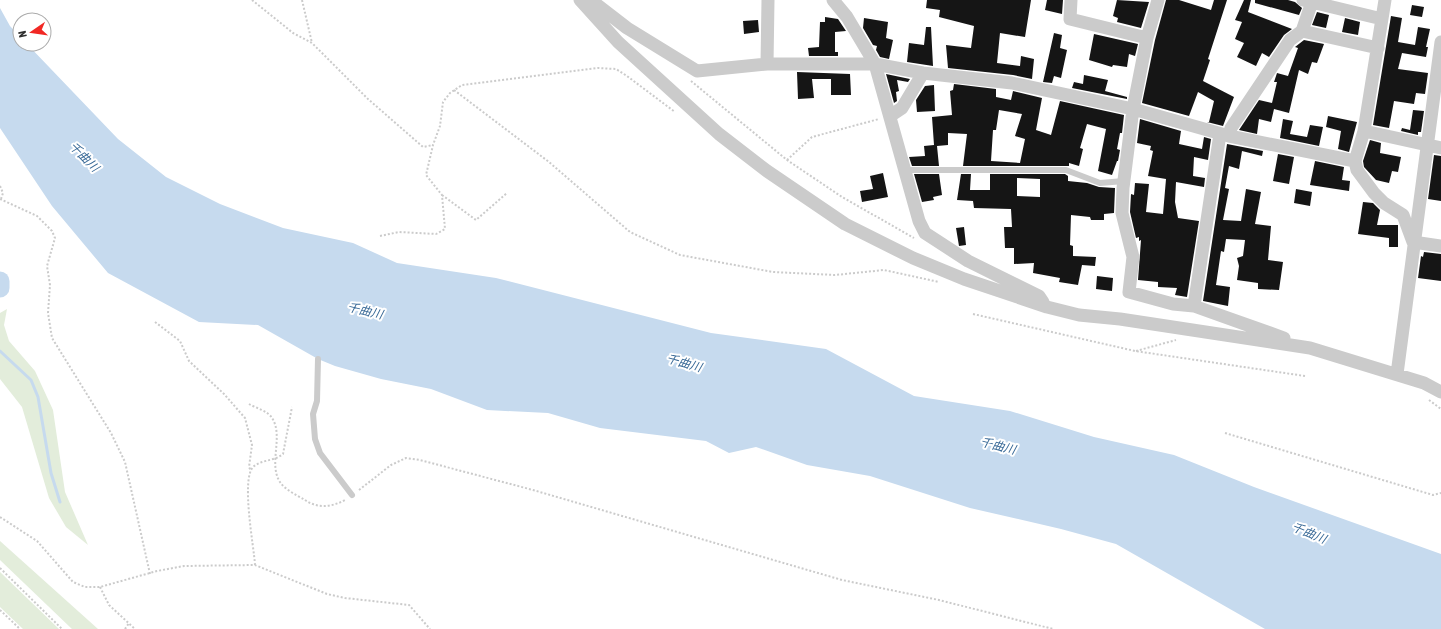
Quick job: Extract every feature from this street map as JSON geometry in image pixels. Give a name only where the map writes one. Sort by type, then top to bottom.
[{"type":"street","points":[[580,0],[618,42],[719,134],[767,171],[845,224],[913,258],[964,279],[1047,307],[1079,315],[1120,319],[1310,348]]},
{"type":"street","points":[[588,0],[596,4],[627,28],[698,70],[767,64],[875,64],[923,73],[1012,83],[1133,109],[1224,135],[1356,161]]},
{"type":"street","points":[[767,64],[768,0]]},
{"type":"street","points":[[833,0],[847,17],[875,64],[906,170],[919,221],[925,233],[968,261],[1039,296],[1047,307]]},
{"type":"street","points":[[1071,0],[1070,18],[1148,38]]},
{"type":"street","points":[[1158,0],[1148,38],[1133,109],[1124,181],[1122,213],[1133,257],[1129,292],[1173,304],[1194,306],[1310,348],[1424,383],[1441,392]]},
{"type":"street","points":[[1385,0],[1364,131],[1356,161],[1357,170],[1374,193],[1384,203],[1403,215],[1413,242]]},
{"type":"street","points":[[1194,306],[1224,135],[1262,84],[1290,40],[1302,31],[1308,1],[1382,19]]},
{"type":"street","points":[[1302,31],[1378,48]]},
{"type":"street","points":[[1397,374],[1413,242],[1441,42]]},
{"type":"street","points":[[890,116],[902,108],[923,73]]},
{"type":"street","points":[[1364,131],[1441,148]]},
{"type":"street","points":[[1413,242],[1441,246]]},
{"type":"lane","points":[[906,170],[1066,170],[1100,183],[1124,181]]},
{"type":"lane","points":[[318,359],[317,401],[313,414],[315,440],[320,453],[352,495]]},
{"type":"path","points":[[252,0],[293,33],[312,43],[368,99],[423,147],[433,145]]},
{"type":"path","points":[[302,0],[312,43]]},
{"type":"path","points":[[507,194],[476,220],[442,195],[426,175],[433,145],[440,126],[443,102],[454,90],[462,85],[598,68],[616,69],[634,80],[680,115]]},
{"type":"path","points":[[686,78],[788,160],[842,197],[915,239]]},
{"type":"path","points":[[454,90],[549,162],[630,232],[680,255],[773,272],[835,275],[884,270],[944,284]]},
{"type":"path","points":[[788,160],[812,137],[890,116]]},
{"type":"path","points":[[0,186],[3,193],[1,199],[37,216],[52,231],[55,238],[47,266],[50,285],[48,313],[52,338],[111,433],[125,462],[150,574]]},
{"type":"path","points":[[380,236],[399,232],[436,234],[445,229],[442,195]]},
{"type":"path","points":[[972,314],[1135,351],[1305,376]]},
{"type":"path","points":[[155,322],[180,341],[189,361],[224,394],[245,418],[252,445],[249,467],[251,471],[248,508],[256,565]]},
{"type":"path","points":[[1135,351],[1180,339],[1192,331]]},
{"type":"path","points":[[249,404],[268,414],[272,418],[276,429],[276,459],[277,472],[280,482],[310,503],[320,506],[330,506],[339,503],[352,495],[391,465],[406,458],[420,460],[533,490],[842,580],[939,600],[1053,629]]},
{"type":"path","points":[[251,471],[262,462],[276,459],[283,454],[292,407]]},
{"type":"path","points":[[1225,433],[1433,495],[1441,493]]},
{"type":"path","points":[[0,517],[37,541],[78,586],[93,588],[100,587],[184,566],[256,565],[328,594],[345,598],[409,605],[430,629]]},
{"type":"path","points":[[0,568],[62,629]]},
{"type":"path","points":[[100,587],[109,605],[135,629]]},
{"type":"path","points":[[0,610],[20,629]]},
{"type":"path","points":[[125,629],[129,623]]},
{"type":"green space","points":[[7,309],[4,325],[9,341],[35,371],[53,410],[65,492],[88,545],[66,527],[49,498],[22,407],[0,379],[0,313]]},
{"type":"green space","points":[[0,541],[98,629],[72,629],[0,560]]},
{"type":"green space","points":[[0,572],[59,629],[23,629],[0,607]]},
{"type":"water","name":"千曲川","points":[[0,8],[12,28],[12,52],[35,52],[118,139],[166,177],[220,204],[283,228],[353,243],[397,263],[496,278],[711,333],[826,349],[914,396],[1010,411],[1094,437],[1174,455],[1254,487],[1441,554],[1441,629],[1265,629],[1116,544],[1061,529],[970,508],[870,476],[807,465],[756,447],[729,453],[706,441],[600,428],[548,413],[487,410],[431,389],[381,379],[335,366],[318,359],[258,325],[199,322],[108,273],[52,206],[0,128]]},
{"type":"building","points":[[927,0],[1031,0],[1025,37],[1000,33],[997,63],[1020,66],[1021,56],[1034,59],[1032,79],[1013,75],[948,68],[946,45],[971,48],[974,26],[939,17],[940,10],[926,8]]},
{"type":"building","points":[[1047,0],[1063,0],[1062,14],[1045,10]]},
{"type":"building","points":[[1117,0],[1149,2],[1141,28],[1117,22],[1118,18],[1113,16]]},
{"type":"building","points":[[1166,0],[1179,0],[1211,10],[1214,0],[1227,0],[1208,59],[1210,60],[1203,81],[1234,97],[1223,126],[1207,122],[1209,122],[1214,101],[1198,92],[1189,116],[1142,103],[1155,40]]},
{"type":"building","points":[[1244,0],[1251,0],[1248,12],[1292,29],[1284,35],[1269,57],[1262,53],[1256,66],[1237,57],[1244,43],[1235,39],[1242,22],[1235,20]]},
{"type":"building","points":[[1255,0],[1288,0],[1295,2],[1302,8],[1299,15],[1255,3]]},
{"type":"building","points":[[1412,5],[1424,7],[1422,17],[1410,15]]},
{"type":"building","points":[[1317,12],[1329,15],[1326,28],[1312,25]]},
{"type":"building","points":[[1391,16],[1402,18],[1398,42],[1415,45],[1418,27],[1430,29],[1426,47],[1428,47],[1426,57],[1402,53],[1398,69],[1428,73],[1425,94],[1416,93],[1414,104],[1394,101],[1389,128],[1373,125]]},
{"type":"building","points":[[825,17],[838,19],[846,31],[835,32],[835,52],[838,52],[838,56],[809,56],[808,48],[819,47],[820,22],[825,22]]},
{"type":"building","points":[[864,18],[888,22],[886,38],[893,40],[889,59],[880,57],[876,50],[877,46],[873,45],[863,28]]},
{"type":"building","points":[[1345,18],[1360,22],[1358,35],[1342,32]]},
{"type":"building","points":[[758,20],[759,32],[744,34],[743,21]]},
{"type":"building","points":[[926,27],[931,27],[933,66],[907,62],[909,43],[924,45]]},
{"type":"building","points":[[1054,33],[1062,35],[1060,48],[1067,50],[1061,78],[1054,76],[1052,83],[1043,82]]},
{"type":"building","points":[[1094,34],[1138,44],[1135,56],[1129,54],[1127,67],[1113,65],[1112,67],[1089,60]]},
{"type":"building","points":[[1304,40],[1324,44],[1317,63],[1312,62],[1308,74],[1299,70],[1289,113],[1274,109],[1271,122],[1259,119],[1257,134],[1239,130],[1259,100],[1272,103],[1277,82],[1274,82],[1277,73],[1288,76],[1298,48],[1295,47]]},
{"type":"building","points":[[797,72],[850,74],[851,95],[831,95],[831,79],[812,79],[814,98],[798,99]]},
{"type":"building","points":[[886,74],[910,79],[908,82],[897,80],[899,91],[896,92],[897,101],[894,103]]},
{"type":"building","points":[[1084,75],[1108,80],[1105,91],[1127,97],[1127,99],[1072,88],[1074,82],[1083,84]]},
{"type":"building","points":[[954,84],[996,89],[996,97],[1011,100],[1013,91],[1042,98],[1036,130],[1051,135],[1060,101],[1124,115],[1122,133],[1120,133],[1117,149],[1120,150],[1118,161],[1112,175],[1098,171],[1106,129],[1087,124],[1080,148],[1083,149],[1079,166],[1069,163],[1069,166],[963,166],[967,134],[948,133],[948,145],[937,146],[939,166],[912,166],[909,157],[925,156],[924,146],[934,145],[932,117],[952,115],[950,91],[953,90]],"holes":[[[999,110],[1022,114],[1015,136],[1025,139],[1020,163],[991,161],[993,130],[996,130]]]},
{"type":"building","points":[[934,85],[935,111],[917,112],[916,100],[925,86]]},
{"type":"building","points":[[1413,110],[1424,111],[1421,132],[1418,132],[1418,135],[1401,131],[1402,128],[1410,130]]},
{"type":"building","points":[[1328,116],[1357,122],[1349,152],[1338,149],[1341,131],[1326,127]]},
{"type":"building","points":[[1140,119],[1181,131],[1179,144],[1202,149],[1204,137],[1211,139],[1208,160],[1194,157],[1193,176],[1205,178],[1204,187],[1176,182],[1175,202],[1178,218],[1199,221],[1187,297],[1175,295],[1177,288],[1158,287],[1158,282],[1138,280],[1141,240],[1139,241],[1139,237],[1136,238],[1130,212],[1131,194],[1134,195],[1135,183],[1149,184],[1146,212],[1163,214],[1166,179],[1148,176],[1153,151],[1150,150],[1151,146],[1137,143]]},
{"type":"building","points":[[1283,119],[1293,121],[1290,134],[1307,137],[1310,125],[1323,127],[1319,146],[1280,138]]},
{"type":"building","points":[[1370,140],[1381,143],[1380,153],[1401,157],[1398,172],[1392,171],[1389,183],[1376,180],[1364,167],[1363,161]]},
{"type":"building","points":[[1227,144],[1263,151],[1262,156],[1242,151],[1239,169],[1229,166],[1225,188],[1229,189],[1223,220],[1241,221],[1246,189],[1261,192],[1255,224],[1271,226],[1268,260],[1283,262],[1279,290],[1258,289],[1258,283],[1237,280],[1239,266],[1237,258],[1243,256],[1245,240],[1226,239],[1224,252],[1221,251],[1216,285],[1230,287],[1228,306],[1203,301]]},
{"type":"building","points":[[1278,154],[1294,157],[1289,184],[1273,181]]},
{"type":"building","points":[[1434,155],[1441,156],[1441,201],[1428,199]]},
{"type":"building","points":[[1315,161],[1344,167],[1342,180],[1350,181],[1349,191],[1310,185]]},
{"type":"building","points":[[883,173],[888,197],[862,202],[860,191],[873,189],[870,176]]},
{"type":"building","points":[[914,174],[939,174],[942,195],[933,197],[934,200],[922,202]]},
{"type":"building","points":[[961,174],[971,174],[970,190],[990,190],[990,174],[1065,174],[1068,176],[1068,181],[1087,183],[1099,187],[1115,188],[1114,213],[1104,214],[1104,220],[1091,220],[1090,217],[1071,215],[1070,245],[1073,246],[1073,256],[1096,257],[1095,266],[1082,265],[1078,285],[1059,282],[1060,278],[1033,273],[1034,263],[1014,264],[1014,248],[1005,248],[1004,227],[1012,227],[1011,209],[974,208],[973,201],[957,200]],"holes":[[[1017,178],[1040,179],[1040,197],[1017,196]]]},
{"type":"building","points":[[1296,189],[1312,192],[1310,206],[1294,203]]},
{"type":"building","points":[[1363,202],[1373,203],[1380,210],[1377,225],[1398,225],[1398,247],[1389,247],[1389,238],[1358,234]]},
{"type":"building","points":[[964,227],[966,245],[959,246],[956,228]]},
{"type":"building","points":[[1424,252],[1441,254],[1441,281],[1418,278],[1421,256],[1423,257]]},
{"type":"building","points":[[1097,276],[1113,278],[1112,291],[1096,289]]},
{"type":"waterway","points":[[0,281],[0,288]]},
{"type":"waterway","points":[[0,351],[31,380],[38,397],[51,473],[60,502]]}]
